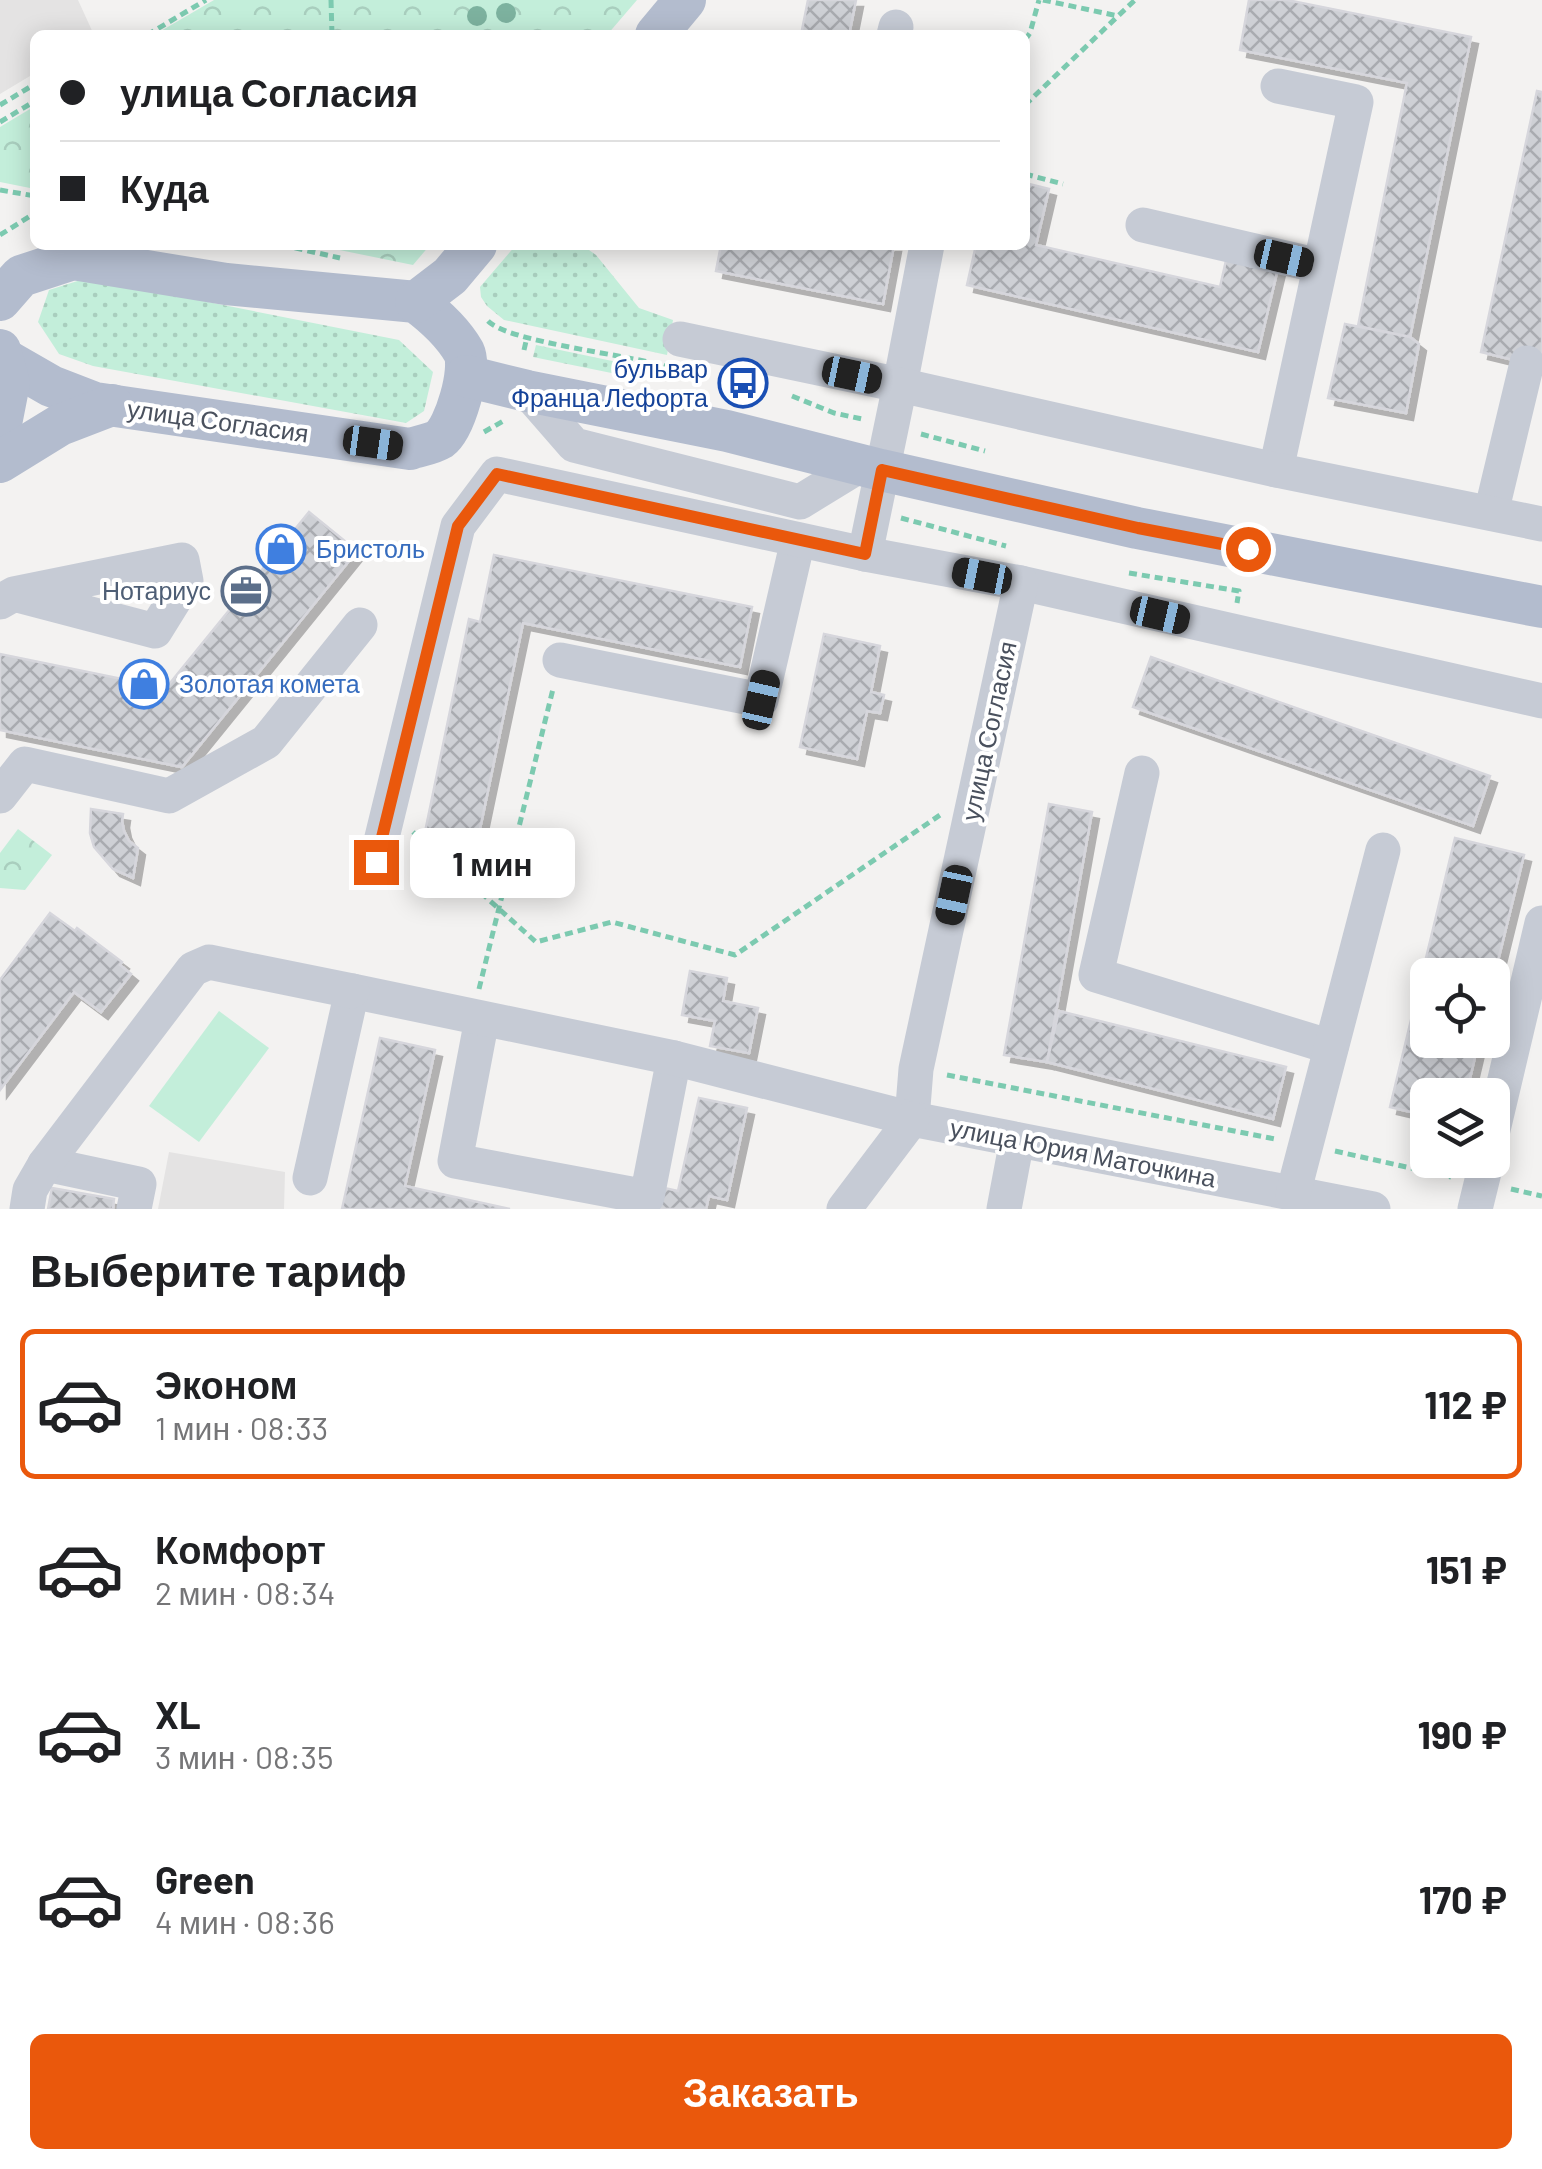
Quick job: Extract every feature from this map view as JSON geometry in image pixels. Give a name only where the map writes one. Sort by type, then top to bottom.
[{"type":"main road","points":[[660,30],[686,0]]},
{"type":"main road","points":[[416,302],[450,276],[472,250]]},
{"type":"main road","points":[[0,300],[21,276],[73,259],[226,284],[416,302],[440,319],[466,356],[466,376],[525,370],[727,431],[872,467],[1138,528],[1542,607]]},
{"type":"main road","points":[[0,428],[9,383],[2,355]]},
{"type":"main road","name":"улица Согласия","points":[[2,355],[51,386],[95,403],[410,449],[440,439],[451,426],[466,376]]},
{"type":"main road","points":[[0,462],[60,425],[112,405]]},
{"type":"street","points":[[1276,470],[1356,102],[1278,86]]},
{"type":"street","points":[[1143,225],[1320,266]]},
{"type":"street","points":[[865,554],[872,467],[900,385],[926,250]]},
{"type":"street","points":[[680,340],[1542,524]]},
{"type":"street","points":[[1491,513],[1527,364]]},
{"type":"street","points":[[376,862],[458,526],[497,474],[1021,584],[1542,701]]},
{"type":"street","points":[[560,660],[761,700],[798,540]]},
{"type":"street","name":"улица Согласия","points":[[912,1119],[916,1070],[1021,584]]},
{"type":"street","points":[[0,796],[25,764],[169,796],[266,742],[360,624]]},
{"type":"street","points":[[1142,773],[1096,975],[1331,1047]]},
{"type":"street","points":[[1310,1201],[1306,1145],[1384,850]]},
{"type":"street","points":[[1505,1078],[1542,923]]},
{"type":"street","name":"улица Юрия Маточкина","points":[[26,1209],[30,1190],[45,1164],[193,968],[209,962],[674,1058],[912,1119],[1310,1201],[1372,1209]]},
{"type":"street","points":[[310,1178],[352,991]]},
{"type":"street","points":[[477,1017],[455,1161],[647,1197],[674,1058]]},
{"type":"street","points":[[844,1209],[912,1119]]},
{"type":"street","points":[[1004,1209],[1017,1140]]},
{"type":"street","points":[[45,1164],[139,1184],[134,1209]]},
{"type":"path","points":[[155,30],[206,0]]},
{"type":"path","points":[[329,0],[332,30]]},
{"type":"path","points":[[1030,34],[1041,0],[1118,16]]},
{"type":"path","points":[[1030,100],[1136,0]]},
{"type":"path","points":[[0,104],[30,87]]},
{"type":"path","points":[[0,122],[30,104]]},
{"type":"path","points":[[1030,175],[1063,184]]},
{"type":"path","points":[[0,190],[30,195]]},
{"type":"path","points":[[0,235],[30,216]]},
{"type":"path","points":[[305,250],[355,261]]},
{"type":"path","points":[[525,370],[526,337]]},
{"type":"path","points":[[918,433],[986,451]]},
{"type":"path","points":[[477,1017],[498,910],[560,660]]},
{"type":"path","points":[[388,810],[536,942],[612,922],[735,955],[976,790]]},
{"type":"path","points":[[916,1070],[1306,1145],[1542,1196]]},
{"type":"shaded area","points":[[0,0],[78,0],[92,30],[30,30],[30,76],[0,94]]},
{"type":"shaded area","points":[[169,1152],[285,1172],[284,1209],[158,1209]]},
{"type":"green space","points":[[214,0],[637,0],[611,30],[163,30]]},
{"type":"green space","points":[[30,109],[30,188],[0,182],[0,127]]},
{"type":"green space","points":[[340,250],[426,250],[413,265]]},
{"type":"green space","points":[[512,250],[589,250],[639,308],[673,320],[667,355],[504,320],[487,306],[480,287]]},
{"type":"green space","points":[[87,278],[399,340],[433,372],[424,411],[406,423],[93,366],[59,354],[38,322],[49,290]]},
{"type":"green space","points":[[536,345],[679,375],[636,378],[533,357]]},
{"type":"green space","points":[[18,829],[52,855],[25,890],[0,888],[0,853]]},
{"type":"green space","points":[[219,1011],[269,1048],[199,1142],[149,1106]]},
{"type":"building","points":[[808,0],[856,0],[850,30],[802,30]]},
{"type":"building","points":[[1249,0],[1287,0],[1471,37],[1410,337],[1358,326],[1407,83],[1240,50]]},
{"type":"building","points":[[1537,91],[1542,92],[1542,367],[1481,352]]},
{"type":"building","points":[[1030,184],[1049,189],[1036,245],[1220,287],[1227,256],[1278,268],[1258,352],[967,285],[975,250],[1030,250]]},
{"type":"building","points":[[720,250],[893,250],[883,304],[716,271]]},
{"type":"building","points":[[1345,324],[1410,337],[1419,344],[1406,413],[1328,398]]},
{"type":"building","points":[[309,512],[357,551],[182,767],[0,730],[0,654],[166,688]]},
{"type":"building","points":[[494,555],[752,607],[740,667],[523,623],[477,843],[425,832],[469,619],[480,622]]},
{"type":"building","points":[[824,634],[880,646],[871,692],[884,695],[880,713],[867,711],[857,759],[800,747]]},
{"type":"building","points":[[1151,657],[1490,776],[1473,826],[1133,707]]},
{"type":"building","points":[[1049,804],[1092,812],[1047,1062],[1004,1055]]},
{"type":"building","points":[[91,809],[123,814],[124,831],[138,848],[133,878],[113,869],[94,847]]},
{"type":"building","points":[[1455,838],[1524,855],[1499,958],[1426,958]]},
{"type":"building","points":[[50,913],[75,931],[77,928],[122,962],[120,965],[131,974],[101,1012],[74,992],[0,1090],[0,980]]},
{"type":"building","points":[[690,971],[727,978],[723,1001],[758,1008],[749,1053],[710,1046],[715,1021],[682,1015]]},
{"type":"building","points":[[1059,1011],[1286,1067],[1273,1119],[1047,1062]]},
{"type":"building","points":[[1410,1024],[1410,1058],[1475,1058],[1470,1078],[1410,1078],[1410,1112],[1390,1107]]},
{"type":"building","points":[[380,1038],[435,1050],[405,1186],[510,1209],[342,1209]]},
{"type":"building","points":[[699,1098],[747,1108],[727,1200],[709,1196],[706,1209],[650,1209],[655,1186],[678,1191]]},
{"type":"building","points":[[52,1188],[114,1199],[113,1209],[48,1209]]},
{"type":"place","name":"бульвар Франца Лефорта","points":[[743,383]]},
{"type":"place","name":"Бристоль","points":[[281,549]]},
{"type":"place","name":"Нотариус","points":[[246,591]]},
{"type":"place","name":"Золотая комета","points":[[144,684]]},
{"type":"route","points":[[376,862],[458,526],[497,474],[865,554],[882,470],[1248,549]]}]
